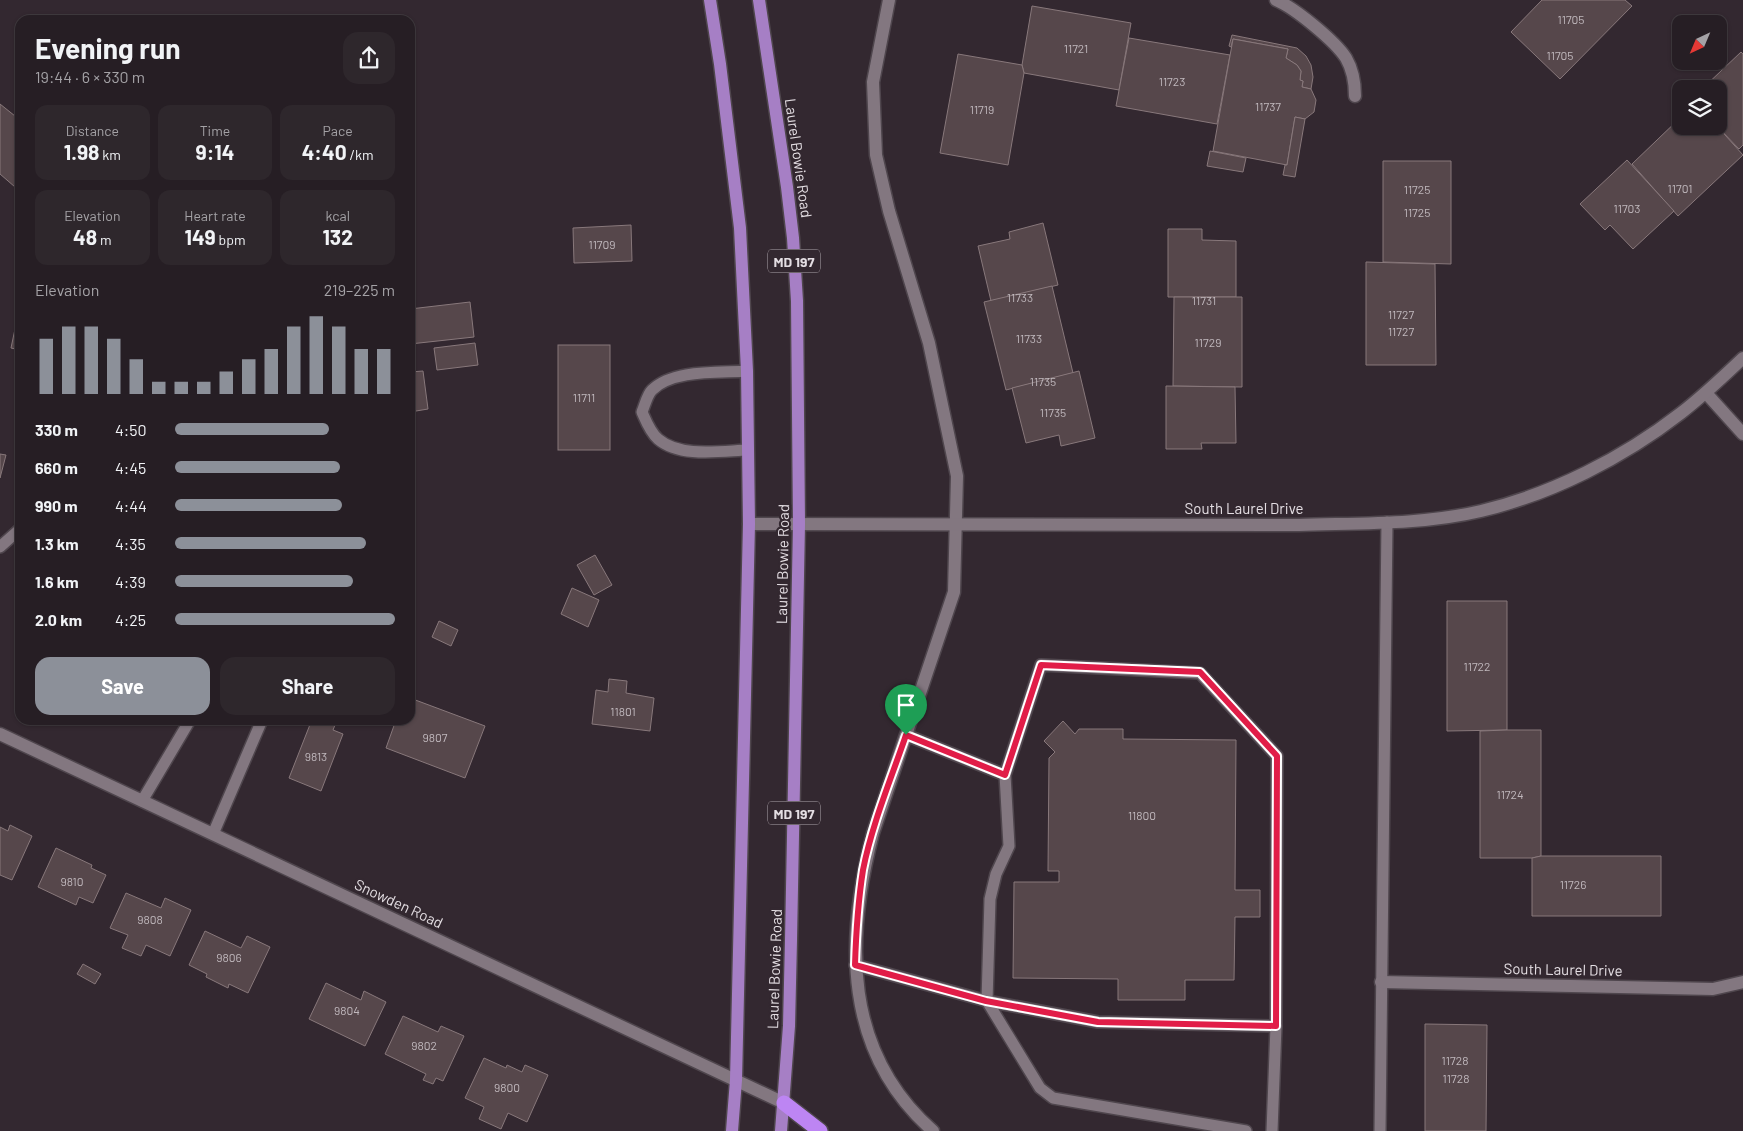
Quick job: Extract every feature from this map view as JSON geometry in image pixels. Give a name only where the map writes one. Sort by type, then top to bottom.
[{"type":"highway","points":[[784,1103],[820,1131]]},
{"type":"main road","points":[[710,0],[740,228],[747,371],[750,524],[736,1080],[732,1131]]},
{"type":"main road","name":"Laurel Bowie Road","points":[[759,0],[778,119],[793,238],[797,301],[799,524],[791,949],[789,1026],[781,1131]]},
{"type":"street","points":[[889,0],[873,82],[876,155],[891,219],[929,343],[957,476],[954,592],[873,833],[864,869],[857,915],[855,965],[859,998],[867,1034],[880,1064],[898,1094],[920,1120],[933,1131]]},
{"type":"street","points":[[1276,0],[1298,14],[1326,37],[1346,58],[1354,78],[1355,96]]},
{"type":"street","name":"South Laurel Drive","points":[[750,524],[1300,525],[1387,522],[1438,518],[1480,511],[1548,490],[1585,473],[1651,435],[1706,393],[1743,358]]},
{"type":"street","points":[[1706,393],[1743,434]]},
{"type":"street","name":"Snowden Road","points":[[0,734],[784,1103]]},
{"type":"street","name":"South Laurel Drive","points":[[1381,982],[1714,989],[1743,982]]},
{"type":"lane","points":[[747,371],[680,375],[665,381],[651,391],[642,412],[648,426],[658,439],[680,450],[696,452],[748,450]]},
{"type":"lane","points":[[1380,1131],[1387,522]]},
{"type":"lane","points":[[0,547],[15,534]]},
{"type":"lane","points":[[1246,1131],[1053,1098],[1040,1088],[986,1001],[990,899],[996,874],[1009,846],[1005,775],[1041,665],[1200,672],[1277,756],[1276,1026],[1272,1131]]},
{"type":"lane","points":[[142,801],[187,725]]},
{"type":"lane","points":[[213,834],[260,725]]},
{"type":"lane","points":[[906,735],[1005,775]]},
{"type":"lane","points":[[855,965],[986,1001],[1098,1022],[1276,1026]]},
{"type":"building","points":[[1542,0],[1625,0],[1632,6],[1560,79],[1511,32]]},
{"type":"building","points":[[1032,6],[1131,23],[1119,90],[1024,73],[1022,65]]},
{"type":"building","points":[[1232,35],[1297,48],[1306,56],[1311,65],[1313,77],[1311,89],[1302,87],[1303,81],[1300,80],[1301,71],[1297,65],[1286,58],[1288,49],[1233,39],[1231,47],[1229,46]]},
{"type":"building","points":[[1129,38],[1230,55],[1217,124],[1116,106]]},
{"type":"building","points":[[1233,39],[1288,49],[1286,58],[1297,65],[1301,71],[1300,80],[1303,81],[1302,87],[1311,89],[1316,100],[1314,112],[1305,119],[1295,117],[1287,165],[1213,151]]},
{"type":"building","points":[[1741,52],[1743,54],[1743,145],[1739,149],[1726,135],[1727,80],[1711,80],[1722,70],[1728,70],[1728,64]]},
{"type":"building","points":[[958,54],[1022,65],[1024,73],[1008,165],[940,153]]},
{"type":"building","points":[[0,104],[15,116],[15,187],[0,174]]},
{"type":"building","points":[[1295,117],[1305,119],[1295,177],[1283,175],[1285,165],[1287,165]]},
{"type":"building","points":[[1672,126],[1672,135],[1725,135],[1743,155],[1678,216],[1632,164]]},
{"type":"building","points":[[1210,151],[1246,158],[1243,172],[1207,166]]},
{"type":"building","points":[[1627,160],[1674,211],[1633,249],[1610,225],[1605,230],[1580,204]]},
{"type":"building","points":[[1383,161],[1451,161],[1451,264],[1383,262]]},
{"type":"building","points":[[1043,223],[1058,285],[991,301],[978,246],[1010,239],[1009,232]]},
{"type":"building","points":[[631,225],[632,261],[574,263],[573,228]]},
{"type":"building","points":[[1168,229],[1202,229],[1202,240],[1236,241],[1236,297],[1168,297]]},
{"type":"building","points":[[1366,262],[1435,264],[1436,365],[1366,365]]},
{"type":"building","points":[[1052,286],[1073,373],[1006,390],[984,302]]},
{"type":"building","points":[[1174,297],[1242,297],[1242,387],[1173,386]]},
{"type":"building","points":[[470,302],[474,337],[415,343],[415,308]]},
{"type":"building","points":[[15,329],[15,349],[11,348]]},
{"type":"building","points":[[475,343],[478,365],[437,370],[434,348]]},
{"type":"building","points":[[558,345],[610,345],[610,450],[558,450]]},
{"type":"building","points":[[423,371],[428,409],[415,411],[415,372]]},
{"type":"building","points":[[1079,371],[1095,438],[1061,446],[1059,435],[1026,443],[1012,388]]},
{"type":"building","points":[[1166,386],[1235,387],[1236,443],[1201,443],[1202,449],[1166,449]]},
{"type":"building","points":[[0,454],[6,455],[0,478]]},
{"type":"building","points":[[595,555],[612,585],[594,595],[577,565]]},
{"type":"building","points":[[572,588],[599,600],[588,627],[561,614]]},
{"type":"building","points":[[1447,601],[1507,601],[1507,730],[1447,731]]},
{"type":"building","points":[[439,621],[458,630],[451,646],[432,637]]},
{"type":"building","points":[[609,679],[627,681],[626,693],[654,698],[650,731],[592,724],[596,690],[608,692]]},
{"type":"building","points":[[415,700],[485,726],[465,778],[386,748],[394,725],[415,725]]},
{"type":"building","points":[[1063,721],[1075,734],[1079,729],[1123,729],[1123,739],[1236,740],[1235,890],[1260,890],[1260,917],[1235,917],[1234,980],[1185,980],[1185,1000],[1118,1000],[1118,979],[1013,978],[1014,882],[1059,882],[1059,871],[1048,871],[1049,758],[1055,752],[1044,741]]},
{"type":"building","points":[[310,725],[335,725],[333,730],[343,734],[321,791],[289,778]]},
{"type":"building","points":[[1541,730],[1541,856],[1532,858],[1480,858],[1480,731]]},
{"type":"building","points":[[10,825],[32,836],[12,880],[0,875],[0,827],[8,831]]},
{"type":"building","points":[[56,848],[92,865],[91,868],[106,875],[93,903],[79,897],[76,905],[38,887]]},
{"type":"building","points":[[1541,856],[1661,856],[1661,916],[1532,916],[1532,858]]},
{"type":"building","points":[[126,893],[161,908],[165,898],[191,910],[170,956],[146,945],[141,956],[122,948],[128,935],[110,928]]},
{"type":"building","points":[[205,931],[241,948],[247,936],[270,947],[248,993],[229,984],[228,988],[206,977],[207,974],[189,965]]},
{"type":"building","points":[[83,964],[101,974],[95,984],[77,974]]},
{"type":"building","points":[[326,983],[361,1000],[364,991],[386,1002],[365,1046],[309,1019]]},
{"type":"building","points":[[403,1016],[438,1032],[441,1026],[464,1036],[443,1081],[436,1078],[433,1084],[423,1080],[426,1074],[385,1054]]},
{"type":"building","points":[[1425,1024],[1487,1025],[1486,1131],[1425,1131]]},
{"type":"building","points":[[484,1058],[506,1068],[507,1065],[522,1072],[525,1065],[548,1075],[527,1122],[508,1113],[501,1129],[479,1119],[484,1107],[465,1098]]},
{"type":"route","points":[[1041,665],[1200,672],[1277,756],[1276,1026],[1098,1022],[986,1001],[855,965],[857,915],[864,869],[873,833],[906,735],[1005,775],[1041,665]]}]
